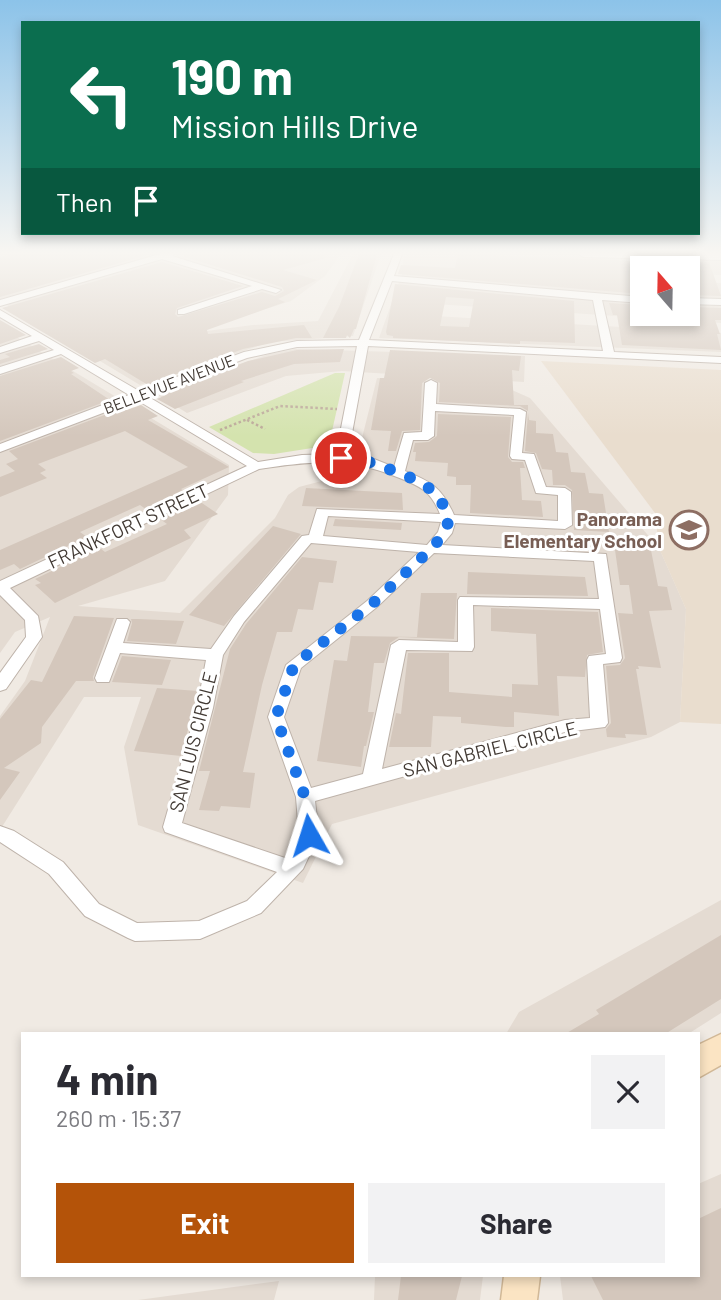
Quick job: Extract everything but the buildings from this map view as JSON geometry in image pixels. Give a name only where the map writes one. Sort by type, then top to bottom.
[{"type":"street","points":[[3,315],[256,466]]},
{"type":"street","points":[[341,458],[363,344],[375,315]]},
{"type":"street","points":[[601,315],[609,354]]},
{"type":"street","points":[[0,350],[40,337]]},
{"type":"street","name":"BELLEVUE AVENUE","points":[[0,448],[244,355],[272,348],[325,342],[721,360]]},
{"type":"street","points":[[0,371],[62,350]]},
{"type":"street","points":[[399,471],[408,436],[428,436],[431,383]]},
{"type":"street","points":[[430,407],[520,412],[516,456],[530,457],[541,490],[565,492],[565,526],[322,512],[315,540],[431,549]]},
{"type":"street","name":"FRANKFORT STREET","points":[[0,587],[256,466],[302,459],[341,458],[374,463],[399,471],[421,482],[439,496],[449,519]]},
{"type":"street","points":[[0,834],[56,868],[92,910],[135,932],[200,930],[254,906],[293,869],[309,835],[305,797],[276,717],[294,665],[372,604],[431,549],[445,533],[449,519]]},
{"type":"street","name":"SAN LUIS CIRCLE","points":[[293,869],[172,827],[205,708],[215,655],[239,619],[307,539],[315,540]]},
{"type":"street","name":"SAN GABRIEL CIRCLE","points":[[305,797],[565,726],[599,723],[595,660],[614,659],[601,557],[431,549]]},
{"type":"street","points":[[0,587],[33,619],[34,637],[0,685]]},
{"type":"street","name":"SAN GABRIEL CIRCLE","points":[[370,780],[399,645],[466,647],[464,600],[605,604]]},
{"type":"street","points":[[103,678],[122,622]]},
{"type":"street","name":"SAN LUIS CIRCLE","points":[[114,647],[215,655]]},
{"type":"street","points":[[700,1062],[721,1048]]},
{"type":"street","points":[[519,1300],[522,1277]]},
{"type":"path","points":[[206,436],[280,406],[351,410]]},
{"type":"path","points":[[247,419],[265,429]]},
{"type":"shaded area","points":[[23,315],[248,315],[191,333],[253,325],[318,321],[321,315],[360,315],[353,336],[270,342],[140,385]]},
{"type":"shaded area","points":[[387,315],[435,315],[721,333],[721,352],[379,338]]},
{"type":"shaded area","points":[[596,315],[630,315],[630,317]]},
{"type":"shaded area","points":[[700,315],[721,315],[721,323],[700,322]]},
{"type":"shaded area","points":[[0,327],[229,465],[228,495],[165,581],[78,606],[180,613],[275,518],[288,495],[299,487],[333,478],[352,478],[377,378],[501,385],[530,398],[659,548],[686,609],[680,722],[651,737],[332,824],[303,883],[138,825],[124,747],[141,697],[84,697],[0,830],[0,716],[25,681],[50,617],[15,632],[0,653]]},
{"type":"shaded area","points":[[296,349],[525,356],[524,382],[342,371],[286,376],[187,413],[158,395],[269,354]]},
{"type":"shaded area","name":"Panorama Elementary School","points":[[541,361],[721,370],[721,724],[680,722],[686,609],[659,548],[655,513]]},
{"type":"shaded area","points":[[721,900],[721,1013],[691,1032],[507,1032],[519,1012]]},
{"type":"shaded area","points":[[721,1174],[721,1300],[563,1300],[560,1277],[700,1277],[700,1183]]},
{"type":"shaded area","points":[[375,1277],[483,1277],[480,1300],[374,1300]]},
{"type":"shaded area","points":[[279,1281],[274,1300],[138,1300]]},
{"type":"green space","points":[[335,373],[345,373],[330,440],[325,446],[274,454],[253,453],[209,427]]},
{"type":"place","name":"Panorama Elementary School","points":[[689,530]]},
{"type":"route","points":[[309,835],[305,797],[276,717],[294,665],[372,604],[431,549],[445,533],[449,519],[439,496],[421,482],[374,463],[341,458]]}]
